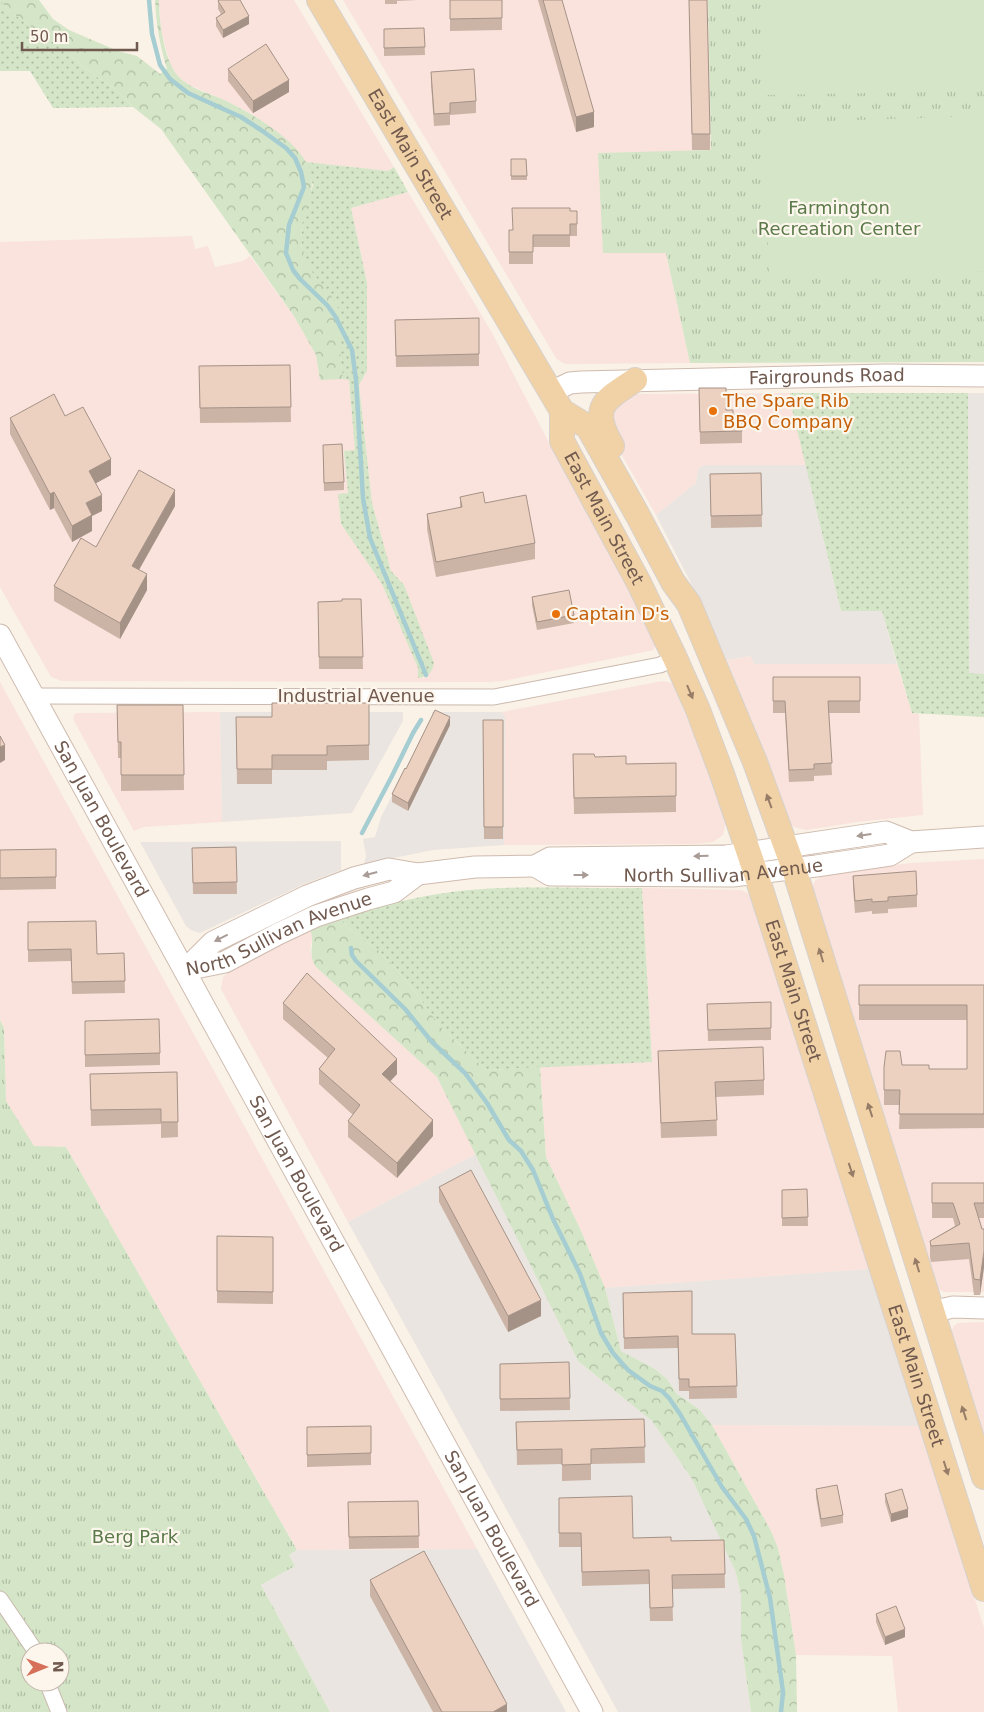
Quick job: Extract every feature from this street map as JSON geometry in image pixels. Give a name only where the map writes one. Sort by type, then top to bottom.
[{"type":"main road","name":"East Main Street","points":[[319,0],[557,402],[588,427],[673,582],[689,604],[755,762],[790,858],[984,1476]]},
{"type":"main road","name":"Fairgrounds Road","points":[[557,402],[570,383],[635,380],[984,376]]},
{"type":"main road","points":[[635,380],[612,395],[601,409],[601,424],[682,575],[689,604]]},
{"type":"main road","name":"East Main Street","points":[[557,402],[562,441],[639,583],[698,710],[718,764],[753,863],[984,1589]]},
{"type":"main road","name":"San Juan Boulevard","points":[[0,636],[592,1712]]},
{"type":"main road","points":[[675,658],[706,642]]},
{"type":"main road","name":"North Sullivan Avenue","points":[[184,970],[213,942],[306,896],[354,878],[389,869],[418,874],[475,868],[535,866],[550,858],[726,856],[753,863],[790,858],[890,855],[911,842],[984,837]]},
{"type":"main road","points":[[811,1044],[845,1033]]},
{"type":"main road","points":[[899,1321],[954,1308],[984,1308]]},
{"type":"street","name":"Industrial Avenue","points":[[33,696],[494,697],[660,665],[675,658]]},
{"type":"street","points":[[0,1599],[29,1642]]},
{"type":"street","points":[[51,1692],[59,1712]]},
{"type":"shaded area","points":[[159,0],[294,0],[394,167],[388,171],[306,162],[283,137],[258,118],[235,105],[187,84],[171,66],[161,31]]},
{"type":"shaded area","points":[[343,0],[708,0],[711,151],[599,153],[666,253],[690,363],[566,364],[556,358]]},
{"type":"shaded area","points":[[408,192],[491,331],[558,460],[616,565],[655,645],[654,650],[503,681],[489,682],[62,681],[51,677],[0,587],[0,242],[192,236],[195,249],[208,246],[215,267],[243,261],[250,256],[294,316],[316,355],[320,379],[349,379],[355,450],[344,451],[348,493],[338,494],[341,524],[382,584],[418,668],[418,678],[424,678],[404,585],[391,571],[372,503],[359,385],[367,371],[367,283],[351,208]]},
{"type":"shaded area","points":[[790,393],[790,401],[806,465],[704,465],[698,469],[696,483],[656,515],[607,429],[605,417],[632,394]]},
{"type":"shaded area","points":[[968,393],[984,393],[984,674],[969,674]]},
{"type":"shaded area","points":[[704,465],[806,465],[841,611],[882,611],[897,664],[754,664],[751,656],[727,660],[694,589],[656,515],[696,483],[698,469]]},
{"type":"shaded area","points":[[752,656],[754,664],[897,664],[912,713],[919,714],[923,815],[806,830],[794,827],[789,822],[767,760],[727,660]]},
{"type":"shaded area","points":[[662,681],[672,683],[702,754],[726,822],[723,835],[713,842],[693,844],[504,845],[505,716],[502,712]]},
{"type":"shaded area","points":[[0,682],[477,1549],[297,1550],[66,1147],[34,1147],[6,1101],[4,1028],[0,1020]]},
{"type":"shaded area","points":[[220,712],[222,822],[144,827],[134,831],[73,719],[77,713]]},
{"type":"shaded area","points":[[220,712],[403,712],[403,721],[352,813],[222,822]]},
{"type":"shaded area","points":[[432,712],[502,712],[505,716],[504,845],[433,850],[364,864],[366,856],[363,839],[375,837],[381,817],[432,717]]},
{"type":"shaded area","points":[[341,841],[341,870],[304,884],[200,933],[186,926],[140,842]]},
{"type":"shaded area","points":[[984,859],[984,1292],[944,1292],[937,1288],[812,886],[824,874],[911,863]]},
{"type":"shaded area","points":[[642,888],[741,890],[750,894],[870,1269],[605,1288],[582,1233],[546,1157],[540,1067],[652,1062]]},
{"type":"shaded area","points":[[310,930],[313,936],[310,949],[315,966],[437,1077],[476,1154],[348,1222],[221,989],[223,977],[231,970]]},
{"type":"shaded area","points":[[476,1154],[578,1361],[652,1421],[692,1479],[735,1570],[741,1594],[741,1639],[751,1712],[618,1712],[348,1222]]},
{"type":"shaded area","points":[[870,1269],[920,1426],[712,1425],[699,1409],[677,1394],[667,1379],[655,1369],[621,1351],[605,1288]]},
{"type":"shaded area","points":[[984,1322],[984,1437],[951,1332],[958,1323]]},
{"type":"shaded area","points":[[712,1425],[920,1426],[984,1628],[984,1712],[898,1712],[892,1656],[796,1655],[778,1548],[771,1531]]},
{"type":"shaded area","points":[[477,1549],[566,1712],[330,1712],[261,1585],[295,1566],[289,1555],[297,1550]]},
{"type":"green space","points":[[0,0],[9,11],[114,88],[133,107],[53,108],[30,71],[0,71]]},
{"type":"green space","points":[[0,0],[39,0],[53,19],[69,30],[118,51],[137,56],[160,74],[167,69],[156,18],[155,0],[159,0],[161,29],[166,50],[173,69],[178,76],[193,87],[222,99],[256,117],[280,134],[299,152],[306,162],[312,181],[302,229],[303,254],[313,273],[337,304],[343,379],[320,380],[316,355],[294,316],[161,129],[133,107],[114,88],[9,11]]},
{"type":"green space","name":"Farmington Recreation Center","points":[[708,0],[984,0],[984,362],[690,363],[666,253],[603,253],[598,153],[711,150]]},
{"type":"green space","points":[[761,0],[984,0],[984,91],[763,95]]},
{"type":"green space","points":[[984,116],[984,271],[769,277],[764,123]]},
{"type":"green space","points":[[306,162],[388,171],[394,167],[408,192],[351,208],[367,283],[367,371],[359,385],[372,503],[391,571],[404,585],[434,663],[429,674],[418,678],[418,668],[382,584],[341,524],[338,494],[348,493],[344,451],[355,450],[349,380],[343,379],[340,356],[322,285],[307,267],[302,254],[302,222],[313,185]]},
{"type":"green space","points":[[790,393],[968,393],[969,673],[984,674],[984,717],[912,713],[882,611],[841,611],[790,401]]},
{"type":"green space","points":[[534,887],[642,888],[652,1062],[486,1070],[440,1026],[406,980],[378,950],[338,918],[436,894],[470,890]]},
{"type":"green space","points":[[338,918],[378,950],[406,980],[440,1026],[486,1070],[540,1067],[546,1157],[582,1233],[605,1288],[621,1351],[655,1369],[667,1379],[677,1394],[699,1409],[712,1425],[771,1531],[778,1548],[796,1655],[797,1712],[751,1712],[741,1639],[741,1594],[735,1570],[692,1479],[652,1421],[578,1361],[437,1077],[315,966],[312,956],[312,934],[310,930]]},
{"type":"green space","name":"Berg Park","points":[[0,1020],[4,1028],[6,1101],[34,1146],[66,1147],[297,1550],[289,1555],[295,1566],[261,1585],[330,1712],[0,1712]]},
{"type":"building","points":[[219,0],[240,0],[249,16],[223,30],[216,18],[225,12]]},
{"type":"building","points":[[450,0],[502,0],[502,18],[450,19]]},
{"type":"building","points":[[543,0],[562,0],[594,112],[576,117]]},
{"type":"building","points":[[689,0],[707,0],[710,134],[692,134]]},
{"type":"building","points":[[424,28],[425,47],[384,48],[384,29]]},
{"type":"building","points":[[266,44],[289,80],[253,101],[228,69]]},
{"type":"building","points":[[474,69],[476,101],[450,103],[450,113],[434,114],[431,72]]},
{"type":"building","points":[[511,159],[526,159],[527,176],[511,176]]},
{"type":"building","points":[[512,208],[570,208],[570,211],[577,211],[577,224],[570,224],[570,235],[533,235],[533,252],[509,252],[509,230],[513,230]]},
{"type":"building","points":[[479,318],[479,354],[396,356],[395,320]]},
{"type":"building","points":[[290,365],[291,407],[200,408],[199,366]]},
{"type":"building","name":"The Spare Rib BBQ Company","points":[[699,388],[726,388],[726,410],[733,410],[733,415],[742,415],[742,431],[700,432]]},
{"type":"building","points":[[54,394],[65,416],[83,407],[111,459],[89,471],[102,495],[86,503],[92,515],[72,526],[54,492],[50,494],[10,418]]},
{"type":"building","points":[[342,444],[344,482],[324,483],[323,445]]},
{"type":"building","points":[[139,470],[175,490],[132,566],[147,574],[120,623],[54,586],[81,538],[96,547]]},
{"type":"building","points":[[761,473],[762,515],[711,516],[710,474]]},
{"type":"building","points":[[483,492],[485,503],[526,495],[535,543],[436,562],[427,514],[462,507],[460,497]]},
{"type":"building","name":"Captain D's","points":[[569,590],[574,615],[537,622],[532,597]]},
{"type":"building","points":[[342,599],[361,599],[363,657],[319,657],[318,602],[342,601]]},
{"type":"building","points":[[773,677],[860,677],[860,701],[828,701],[832,763],[814,764],[814,769],[789,770],[785,701],[773,701]]},
{"type":"building","points":[[272,703],[369,703],[369,745],[327,746],[327,755],[272,755],[272,769],[237,769],[236,717],[272,717]]},
{"type":"building","points":[[117,705],[183,705],[184,775],[121,775],[121,742],[118,742]]},
{"type":"building","points":[[435,710],[450,717],[408,803],[392,794]]},
{"type":"building","points":[[483,720],[503,720],[503,827],[484,827]]},
{"type":"building","points":[[0,736],[5,745],[0,747]]},
{"type":"building","points":[[573,754],[594,754],[595,757],[626,756],[626,764],[676,763],[676,796],[574,798]]},
{"type":"building","points":[[236,847],[237,882],[193,883],[192,848]]},
{"type":"building","points":[[56,849],[56,877],[0,878],[0,850]]},
{"type":"building","points":[[916,871],[917,895],[888,897],[888,901],[872,902],[872,899],[855,901],[853,876]]},
{"type":"building","points":[[96,921],[97,954],[124,953],[125,981],[72,982],[71,949],[28,950],[28,922]]},
{"type":"building","points":[[307,973],[397,1059],[382,1074],[433,1120],[397,1163],[348,1121],[360,1105],[319,1069],[335,1049],[283,1003]]},
{"type":"building","points":[[859,985],[984,985],[984,1114],[899,1114],[900,1090],[884,1090],[886,1051],[900,1051],[902,1065],[929,1065],[929,1069],[967,1069],[967,1005],[859,1005]]},
{"type":"building","points":[[771,1002],[771,1028],[708,1030],[707,1004]]},
{"type":"building","points":[[159,1019],[160,1053],[85,1055],[85,1021]]},
{"type":"building","points":[[763,1047],[764,1080],[715,1082],[717,1120],[661,1123],[658,1051]]},
{"type":"building","points":[[177,1072],[178,1122],[161,1122],[161,1109],[91,1110],[90,1074]]},
{"type":"building","points":[[471,1170],[541,1300],[508,1316],[439,1187]]},
{"type":"building","points":[[932,1183],[984,1183],[984,1203],[974,1203],[982,1229],[984,1229],[984,1251],[980,1280],[974,1279],[969,1243],[931,1246],[930,1241],[960,1224],[953,1203],[932,1203]]},
{"type":"building","points":[[807,1189],[808,1217],[782,1218],[782,1190]]},
{"type":"building","points":[[217,1236],[273,1237],[273,1292],[217,1291]]},
{"type":"building","points":[[692,1291],[692,1334],[735,1334],[737,1386],[689,1387],[689,1379],[679,1379],[678,1336],[624,1338],[623,1293]]},
{"type":"building","points":[[569,1362],[570,1398],[500,1399],[500,1364]]},
{"type":"building","points":[[644,1419],[645,1447],[591,1449],[591,1464],[562,1465],[562,1449],[517,1450],[516,1422]]},
{"type":"building","points":[[371,1426],[371,1453],[307,1455],[307,1427]]},
{"type":"building","points":[[837,1485],[843,1515],[821,1519],[816,1489]]},
{"type":"building","points":[[902,1489],[908,1509],[891,1514],[885,1494]]},
{"type":"building","points":[[632,1496],[633,1538],[671,1537],[671,1541],[724,1540],[725,1574],[672,1575],[673,1607],[650,1608],[649,1570],[582,1572],[581,1533],[559,1533],[559,1498]]},
{"type":"building","points":[[418,1501],[419,1536],[349,1537],[348,1502]]},
{"type":"building","points":[[424,1551],[507,1704],[493,1712],[442,1712],[370,1580]]},
{"type":"building","points":[[896,1606],[905,1629],[885,1637],[876,1614]]},
{"type":"waterway","points":[[149,0],[152,34],[160,65],[170,79],[188,93],[241,117],[261,130],[286,148],[295,158],[301,172],[304,187],[289,225],[286,253],[293,270],[327,305],[335,316],[352,350],[356,380],[363,498],[370,538],[426,675]]},
{"type":"waterway","points":[[362,833],[421,720]]},
{"type":"waterway","points":[[351,948],[352,955],[356,961],[405,1009],[432,1042],[465,1073],[487,1103],[509,1140],[521,1151],[533,1170],[553,1219],[580,1274],[601,1333],[613,1353],[628,1370],[650,1386],[662,1391],[669,1398],[722,1487],[746,1519],[754,1536],[770,1598],[783,1692],[781,1712]]},
{"type":"place","name":"The Spare Rib BBQ Company","points":[[713,411]]},
{"type":"place","name":"Captain D's","points":[[556,614]]}]
